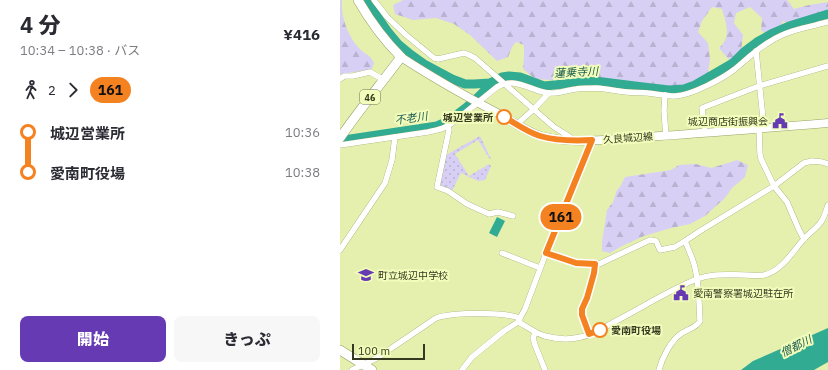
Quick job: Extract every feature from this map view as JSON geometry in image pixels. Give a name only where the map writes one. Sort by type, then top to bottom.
[{"type":"main road","points":[[358,0],[378,31],[401,57]]},
{"type":"main road","name":"46","points":[[340,138],[358,112],[401,57]]},
{"type":"main road","name":"久良城辺線","points":[[401,57],[424,72],[539,136],[557,140],[572,141],[666,136],[828,123]]},
{"type":"main road","points":[[340,350],[372,370]]},
{"type":"street","points":[[374,0],[387,17],[434,58],[438,59],[464,53],[475,58],[533,110],[554,127],[570,137],[572,141]]},
{"type":"street","points":[[340,145],[440,130],[448,126],[497,87],[510,82],[549,93],[596,88],[628,93],[640,92],[675,96],[693,92],[734,70],[770,41],[789,32],[828,22]]},
{"type":"street","points":[[756,51],[761,129],[761,159],[774,186],[788,202],[804,239]]},
{"type":"street","points":[[705,133],[702,108],[759,86],[828,66]]},
{"type":"street","points":[[340,79],[344,76],[353,76],[370,72],[384,80]]},
{"type":"street","points":[[517,124],[549,93]]},
{"type":"street","points":[[665,95],[664,111],[666,136]]},
{"type":"street","points":[[448,126],[437,187],[448,191],[467,204],[489,214],[498,212],[513,216]]},
{"type":"street","points":[[341,246],[385,183],[392,160],[395,137]]},
{"type":"street","points":[[462,370],[472,357],[519,320],[592,140]]},
{"type":"street","points":[[546,253],[576,263],[599,264],[650,240],[656,241],[660,250],[675,247],[774,186],[804,163],[812,161],[828,164]]},
{"type":"street","points":[[352,370],[377,358],[436,318],[442,316],[506,314],[519,320],[536,333],[545,336],[556,338],[581,337],[602,328],[697,279],[720,274],[763,275],[770,273],[781,265],[804,239],[825,221],[828,206]]},
{"type":"street","points":[[659,370],[664,355],[677,338],[681,334],[698,325],[700,321],[697,279],[692,258],[685,241]]},
{"type":"street","points":[[502,253],[540,268]]},
{"type":"street","points":[[589,334],[582,315],[582,309],[587,298],[595,264]]},
{"type":"street","points":[[536,333],[533,338],[545,370]]},
{"type":"green space","points":[[340,0],[342,0],[342,13],[349,34],[374,63],[372,69],[340,75]]},
{"type":"green space","points":[[403,0],[787,0],[794,9],[828,2],[828,15],[791,24],[783,21],[781,26],[767,34],[761,30],[762,18],[750,7],[736,13],[734,23],[743,35],[741,52],[730,61],[719,48],[726,39],[727,34],[722,9],[712,7],[702,21],[698,32],[708,43],[710,59],[708,74],[681,87],[656,87],[634,86],[595,77],[552,80],[535,79],[523,69],[524,45],[516,42],[508,57],[497,61],[470,35],[454,24],[436,18],[413,20],[395,14],[393,5]]},
{"type":"green space","points":[[480,136],[491,159],[478,140],[455,154],[469,176],[489,164],[491,166],[485,180],[478,181],[461,173],[451,193],[438,186],[444,156]]},
{"type":"green space","points":[[737,160],[748,165],[745,177],[705,216],[690,224],[644,236],[610,253],[602,251],[607,210],[613,202],[617,190],[625,177],[671,170],[679,165],[696,164],[711,168]]},
{"type":"water","points":[[497,217],[505,221],[497,237],[489,233]]},
{"type":"water","name":"僧都川","points":[[828,328],[828,362],[814,370],[741,370],[753,361]]},
{"type":"waterway","name":"蓮乗寺川","points":[[367,0],[388,32],[398,44],[424,64],[452,79],[465,84],[490,83],[502,77],[509,76],[520,77],[544,86],[595,81],[669,90],[684,89],[695,85],[733,63],[745,51],[773,33],[789,26],[828,14]]},
{"type":"waterway","name":"不老川","points":[[344,140],[437,126],[466,108],[486,89],[490,83]]},
{"type":"bus line","name":"161","points":[[504,117],[539,136],[557,140],[592,140],[546,253],[576,263],[595,264],[587,298],[582,309],[582,315],[589,334],[600,330]]},
{"type":"place","name":"城辺営業所","points":[[504,117]]},
{"type":"place","name":"城辺商店街振興会","points":[[780,121]]},
{"type":"place","name":"町立城辺中学校","points":[[366,275]]},
{"type":"place","name":"愛南警察署城辺駐在所","points":[[681,293]]},
{"type":"place","name":"愛南町役場","points":[[600,330]]}]
